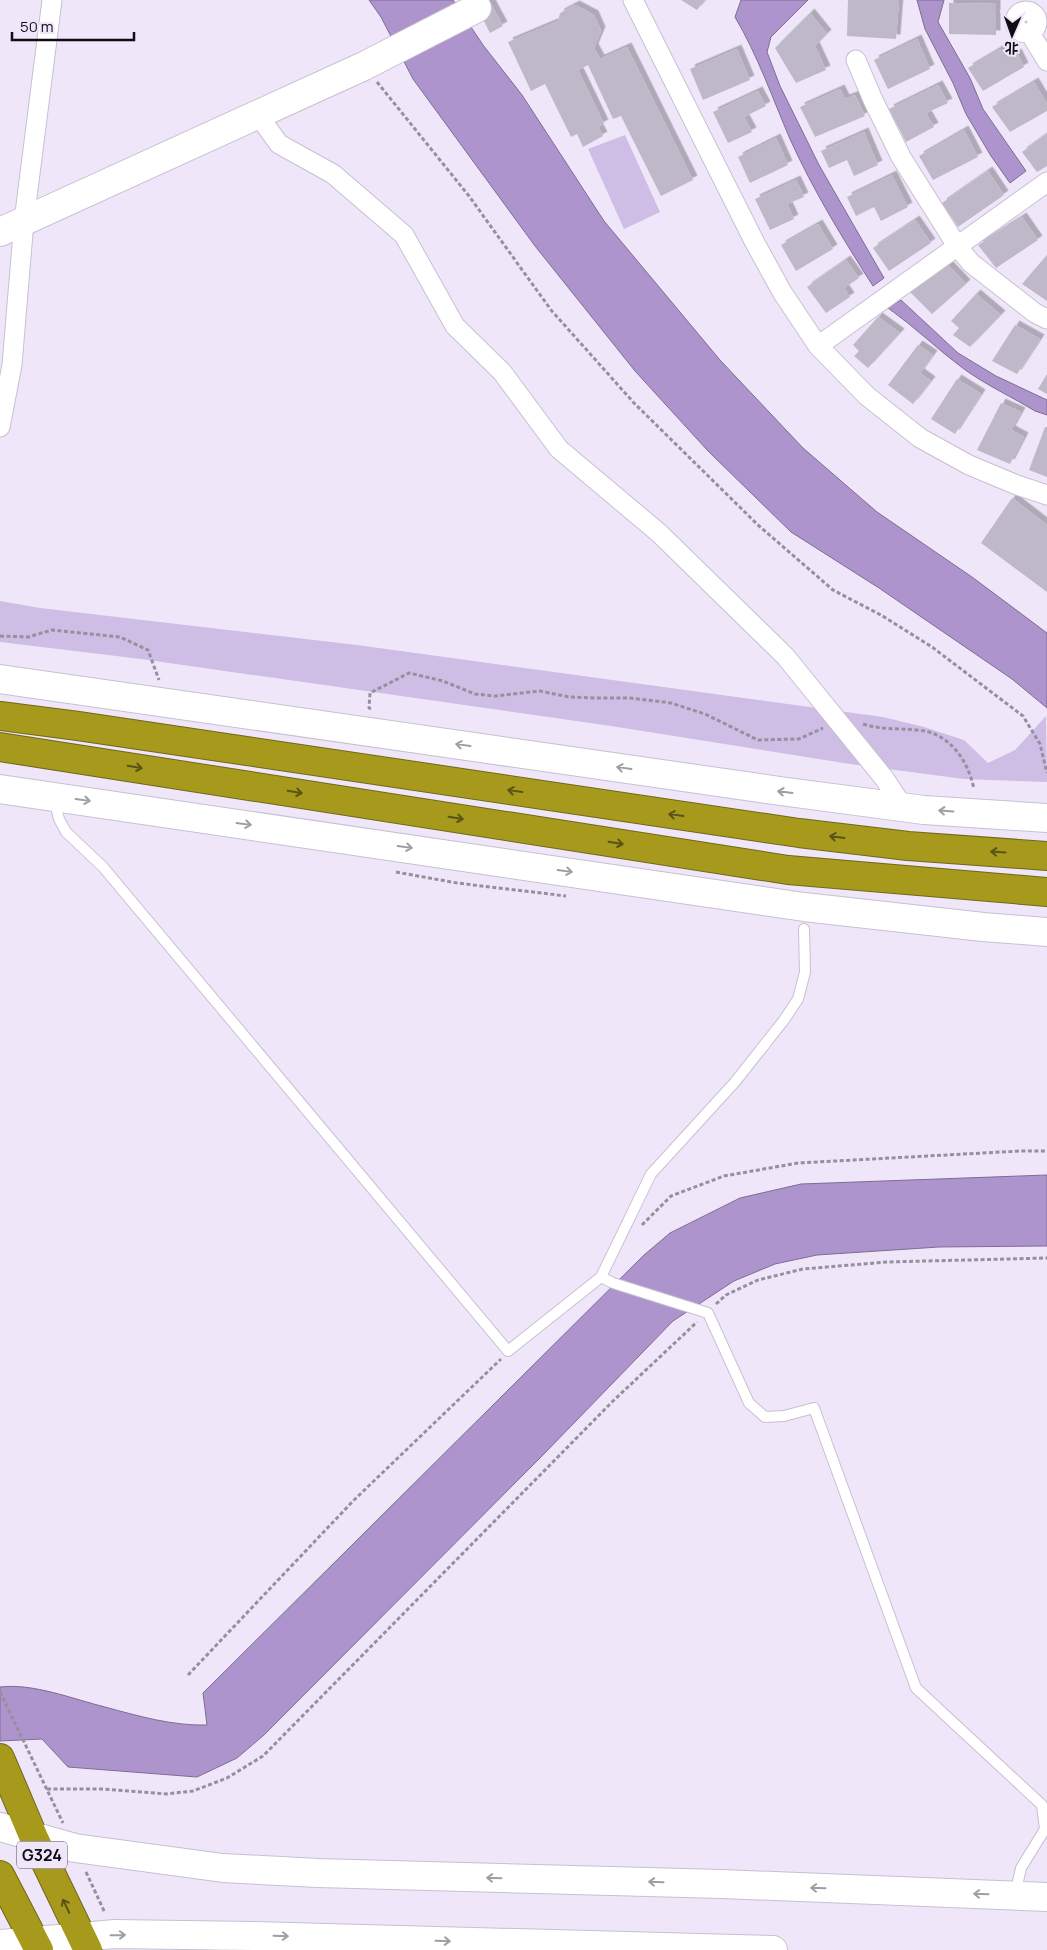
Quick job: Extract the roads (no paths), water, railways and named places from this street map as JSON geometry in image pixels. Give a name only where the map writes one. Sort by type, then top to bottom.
[{"type":"highway","points":[[0,716],[799,833],[908,846],[1047,856]]},
{"type":"highway","points":[[0,747],[788,870],[1047,892]]},
{"type":"highway","name":"G324","points":[[0,1758],[34,1838],[84,1944]]},
{"type":"highway","name":"G324","points":[[0,1875],[37,1945]]},
{"type":"street","points":[[0,427],[12,365],[24,221],[52,0]]},
{"type":"street","points":[[633,0],[754,241],[782,292],[818,346],[868,396],[920,438],[968,465],[1047,495]]},
{"type":"street","points":[[0,232],[370,63],[487,3]]},
{"type":"street","points":[[1030,33],[1047,61]]},
{"type":"street","points":[[856,60],[873,100],[902,157],[957,246],[971,263],[1036,313],[1047,319]]},
{"type":"street","points":[[258,115],[279,144],[333,174],[404,235],[454,326],[502,372],[559,449],[659,533],[784,656],[884,778],[903,807]]},
{"type":"street","points":[[818,346],[1047,182]]},
{"type":"street","points":[[0,679],[780,791],[903,807],[1047,818]]},
{"type":"street","points":[[0,789],[804,907],[1047,932]]},
{"type":"street","points":[[0,1827],[75,1848],[223,1868],[318,1873],[722,1884],[1047,1897]]},
{"type":"street","points":[[0,1944],[84,1944],[115,1934],[773,1950]]},
{"type":"lane","points":[[53,796],[59,820],[66,832],[103,867],[508,1351],[601,1277],[651,1174],[735,1082],[798,999],[804,972],[804,929]]},
{"type":"lane","points":[[601,1277],[613,1283],[703,1311],[749,1403],[764,1417],[784,1416],[814,1408],[916,1688],[1042,1805],[1045,1829],[1021,1868],[1015,1896]]}]
